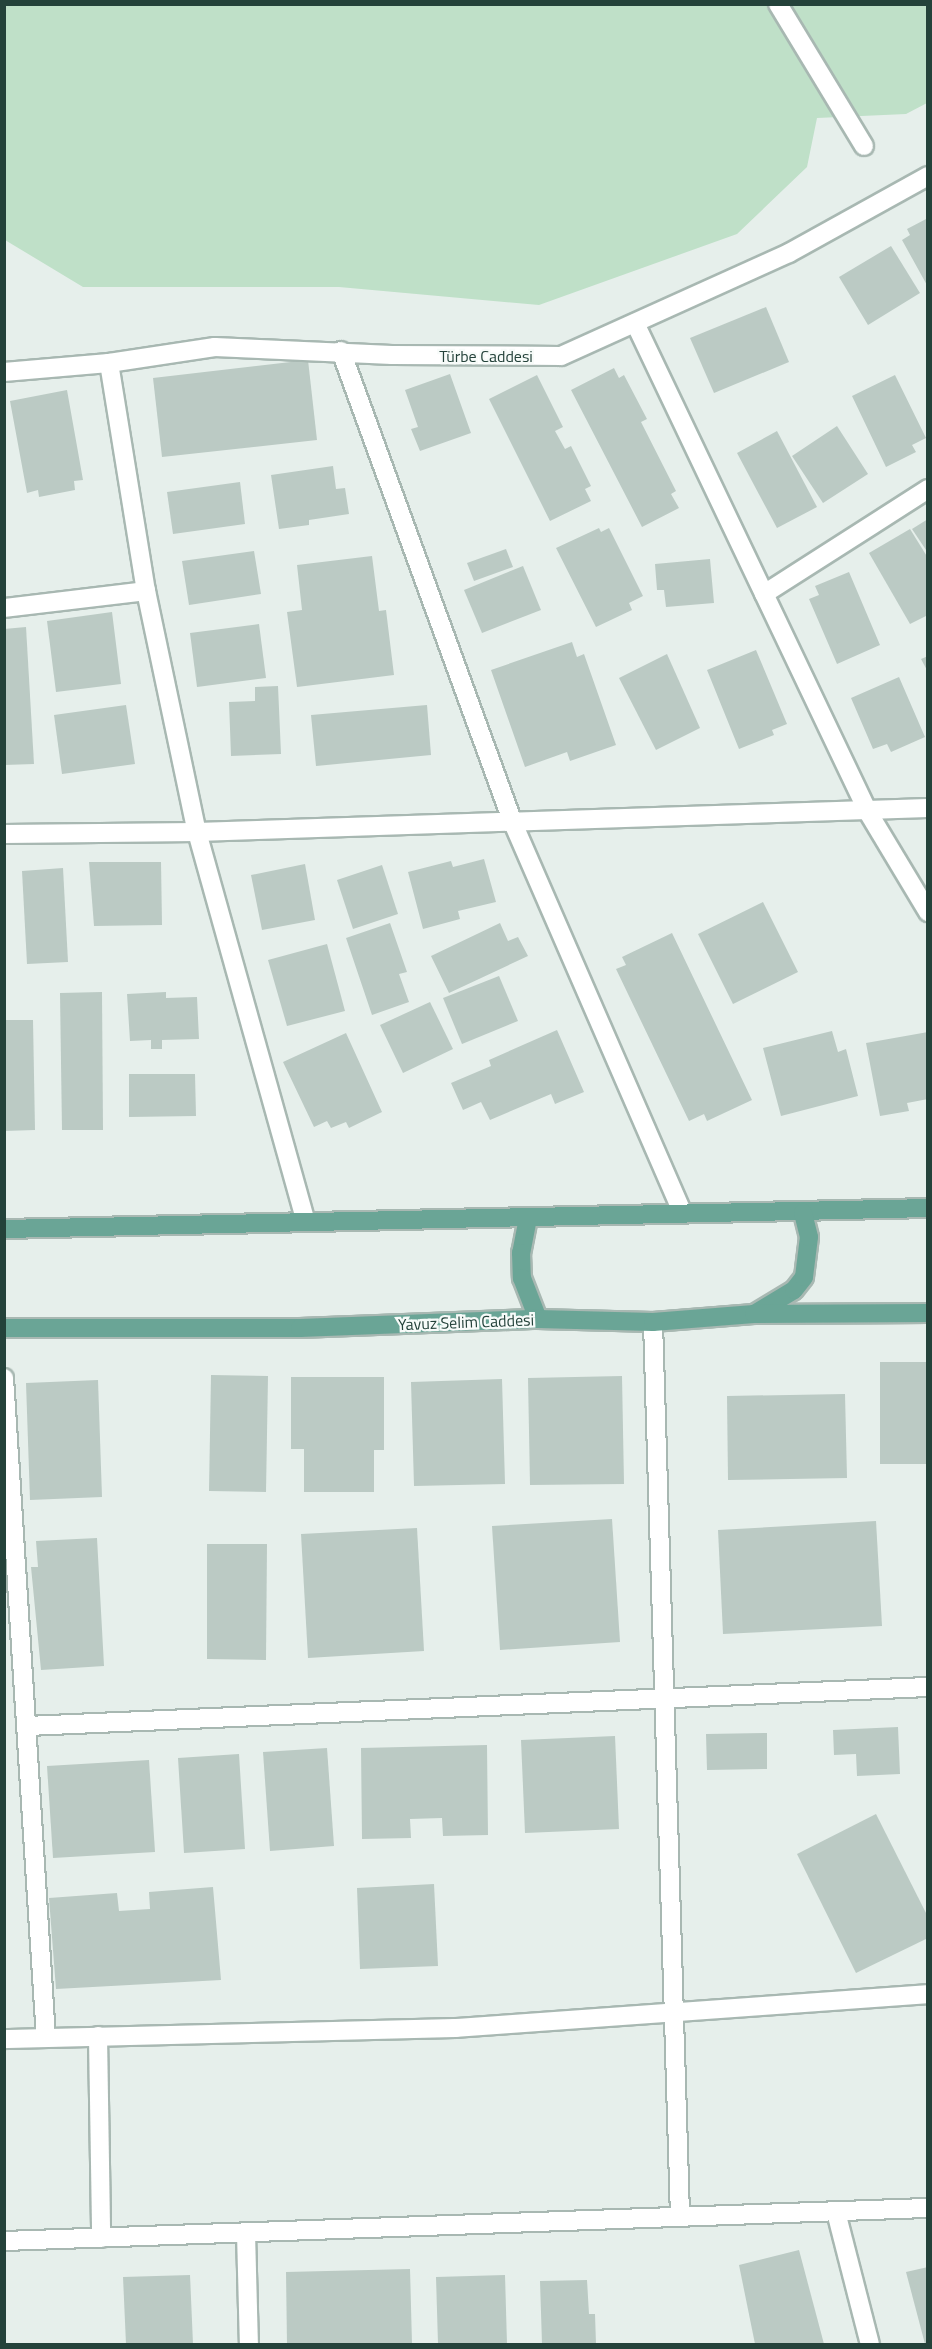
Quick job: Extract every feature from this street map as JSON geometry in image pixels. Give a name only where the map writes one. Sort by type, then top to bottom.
[{"type":"main road","points":[[4,1229],[304,1220],[803,1213],[927,1208]]},
{"type":"main road","points":[[754,1314],[794,1290],[804,1277],[809,1237],[803,1213]]},
{"type":"main road","points":[[528,1218],[521,1253],[522,1278],[538,1319]]},
{"type":"main road","name":"Yavuz Selim Caddesi","points":[[4,1328],[300,1328],[538,1319],[653,1322],[754,1314],[927,1312]]},
{"type":"street","points":[[778,4],[864,146]]},
{"type":"street","name":"Türbe Caddesi","points":[[4,372],[109,363],[215,347],[392,355],[561,356],[789,253],[927,176]]},
{"type":"street","points":[[635,323],[868,812],[927,912]]},
{"type":"street","points":[[341,351],[513,823],[683,1214]]},
{"type":"street","points":[[109,363],[146,591],[197,832],[304,1220]]},
{"type":"street","points":[[765,594],[927,489]]},
{"type":"street","points":[[4,609],[146,591]]},
{"type":"street","points":[[4,834],[197,832],[868,812],[927,808]]},
{"type":"street","points":[[653,1322],[666,1697],[672,2012],[680,2217]]},
{"type":"street","points":[[4,1378],[46,2038]]},
{"type":"street","points":[[27,1726],[927,1687]]},
{"type":"street","points":[[4,2039],[456,2028],[927,1994]]},
{"type":"street","points":[[98,2036],[101,2238]]},
{"type":"street","points":[[4,2241],[927,2208]]},
{"type":"street","points":[[836,2211],[870,2344]]},
{"type":"street","points":[[246,2233],[249,2344]]},
{"type":"green space","points":[[5,5],[927,5],[927,103],[906,114],[817,118],[807,167],[737,234],[539,305],[339,287],[83,287],[5,240]]},
{"type":"building","points":[[928,218],[928,287],[902,240],[910,235],[907,229]]},
{"type":"building","points":[[891,246],[920,293],[868,325],[839,277]]},
{"type":"building","points":[[766,307],[789,362],[714,393],[690,338]]},
{"type":"building","points":[[308,360],[317,440],[162,457],[153,378]]},
{"type":"building","points":[[614,368],[619,378],[624,375],[647,419],[641,422],[676,491],[671,494],[679,508],[642,527],[571,390]]},
{"type":"building","points":[[450,374],[471,433],[420,451],[411,429],[418,427],[405,390]]},
{"type":"building","points":[[537,375],[563,427],[555,431],[565,449],[571,446],[591,486],[585,489],[591,501],[550,521],[489,399]]},
{"type":"building","points":[[895,375],[926,438],[912,445],[916,452],[886,467],[852,396]]},
{"type":"building","points":[[67,390],[83,480],[74,481],[75,490],[39,497],[38,490],[27,493],[10,401]]},
{"type":"building","points":[[837,426],[868,474],[823,503],[792,456]]},
{"type":"building","points":[[777,431],[817,507],[777,528],[737,453]]},
{"type":"building","points":[[333,466],[336,489],[345,488],[349,514],[309,520],[309,525],[279,529],[271,475]]},
{"type":"building","points":[[240,482],[245,524],[173,534],[167,492]]},
{"type":"building","points":[[928,519],[928,553],[912,529]]},
{"type":"building","points":[[599,528],[601,532],[609,528],[643,596],[629,603],[632,610],[596,627],[556,548]]},
{"type":"building","points":[[910,529],[928,558],[928,615],[910,624],[869,553]]},
{"type":"building","points":[[506,549],[513,567],[474,581],[467,563]]},
{"type":"building","points":[[254,551],[261,594],[189,605],[182,561]]},
{"type":"building","points":[[372,556],[379,611],[386,610],[394,675],[297,687],[287,612],[302,610],[297,565]]},
{"type":"building","points":[[710,559],[714,603],[666,607],[664,590],[657,590],[655,564]]},
{"type":"building","points":[[523,566],[541,610],[482,633],[464,590]]},
{"type":"building","points":[[849,572],[880,645],[837,664],[809,599],[819,595],[815,586]]},
{"type":"building","points":[[112,612],[121,684],[56,692],[47,621]]},
{"type":"building","points":[[259,624],[266,678],[197,687],[190,633]]},
{"type":"building","points":[[26,627],[34,764],[4,765],[4,629]]},
{"type":"building","points":[[572,642],[577,657],[584,654],[616,745],[570,761],[567,752],[525,767],[491,670]]},
{"type":"building","points":[[756,650],[787,724],[772,730],[774,735],[739,749],[707,670]]},
{"type":"building","points":[[667,654],[700,728],[656,750],[619,678]]},
{"type":"building","points":[[928,656],[928,672],[921,659]]},
{"type":"building","points":[[899,677],[925,737],[891,752],[887,744],[873,749],[851,698]]},
{"type":"building","points":[[278,686],[281,754],[231,756],[229,702],[255,701],[255,687]]},
{"type":"building","points":[[126,705],[135,764],[62,774],[54,715]]},
{"type":"building","points":[[427,705],[431,755],[316,766],[311,715]]},
{"type":"building","points":[[484,859],[496,902],[458,911],[460,919],[423,929],[408,872],[451,861],[453,867]]},
{"type":"building","points":[[89,862],[161,862],[162,925],[94,926]]},
{"type":"building","points":[[305,864],[315,920],[262,930],[251,875]]},
{"type":"building","points":[[382,865],[398,914],[353,929],[337,880]]},
{"type":"building","points":[[63,868],[68,962],[27,964],[22,871]]},
{"type":"building","points":[[763,902],[798,972],[733,1004],[698,934]]},
{"type":"building","points":[[390,923],[407,972],[399,974],[409,1002],[372,1015],[346,938]]},
{"type":"building","points":[[500,923],[508,941],[518,937],[528,956],[449,993],[431,956]]},
{"type":"building","points":[[672,933],[752,1100],[707,1121],[704,1114],[689,1121],[616,969],[626,965],[622,957]]},
{"type":"building","points":[[327,944],[345,1011],[287,1026],[268,960]]},
{"type":"building","points":[[499,976],[518,1021],[462,1044],[443,998]]},
{"type":"building","points":[[102,992],[103,1130],[62,1130],[60,993]]},
{"type":"building","points":[[166,992],[166,998],[197,997],[199,1039],[162,1040],[162,1049],[151,1049],[151,1040],[130,1041],[127,994]]},
{"type":"building","points":[[430,1002],[453,1049],[403,1073],[380,1025]]},
{"type":"building","points":[[4,1020],[33,1020],[35,1130],[4,1131]]},
{"type":"building","points":[[557,1030],[584,1092],[555,1104],[551,1094],[490,1120],[481,1102],[463,1110],[451,1083],[491,1066],[489,1060]]},
{"type":"building","points":[[832,1031],[838,1052],[846,1049],[858,1096],[781,1116],[763,1048]]},
{"type":"building","points":[[928,1032],[928,1099],[907,1103],[909,1111],[880,1116],[866,1043]]},
{"type":"building","points":[[346,1033],[382,1112],[349,1128],[346,1122],[331,1128],[327,1121],[314,1127],[283,1062]]},
{"type":"building","points":[[129,1074],[195,1074],[196,1116],[129,1117]]},
{"type":"building","points":[[880,1362],[927,1362],[927,1464],[880,1464]]},
{"type":"building","points":[[211,1375],[268,1376],[266,1492],[209,1491]]},
{"type":"building","points":[[622,1376],[624,1484],[530,1485],[528,1378]]},
{"type":"building","points":[[291,1377],[384,1377],[384,1450],[374,1450],[374,1492],[304,1492],[304,1449],[291,1449]]},
{"type":"building","points":[[502,1379],[505,1484],[414,1486],[411,1382]]},
{"type":"building","points":[[98,1380],[102,1497],[30,1500],[26,1383]]},
{"type":"building","points":[[845,1394],[847,1478],[728,1480],[727,1396]]},
{"type":"building","points":[[612,1519],[620,1642],[500,1650],[492,1526]]},
{"type":"building","points":[[876,1521],[882,1626],[723,1634],[718,1530]]},
{"type":"building","points":[[417,1528],[424,1651],[308,1658],[301,1534]]},
{"type":"building","points":[[97,1538],[104,1666],[41,1670],[31,1567],[38,1567],[36,1541]]},
{"type":"building","points":[[207,1544],[267,1544],[266,1660],[207,1659]]},
{"type":"building","points":[[898,1727],[900,1774],[857,1776],[856,1754],[834,1755],[833,1730]]},
{"type":"building","points":[[767,1733],[767,1769],[707,1770],[706,1734]]},
{"type":"building","points":[[615,1736],[619,1829],[525,1833],[521,1740]]},
{"type":"building","points":[[487,1745],[488,1835],[443,1836],[442,1818],[410,1819],[411,1838],[362,1839],[361,1748]]},
{"type":"building","points":[[327,1748],[334,1846],[270,1851],[263,1752]]},
{"type":"building","points":[[239,1754],[245,1849],[184,1853],[178,1758]]},
{"type":"building","points":[[149,1760],[155,1852],[53,1858],[47,1766]]},
{"type":"building","points":[[876,1814],[928,1917],[928,1938],[856,1973],[797,1854]]},
{"type":"building","points":[[434,1884],[438,1966],[360,1969],[357,1888]]},
{"type":"building","points":[[213,1887],[221,1980],[56,1989],[49,1898],[117,1893],[119,1911],[150,1909],[149,1892]]},
{"type":"building","points":[[799,2250],[824,2344],[755,2344],[739,2265]]},
{"type":"building","points":[[928,2267],[928,2344],[925,2344],[906,2272]]},
{"type":"building","points":[[410,2269],[412,2344],[287,2344],[286,2272]]},
{"type":"building","points":[[190,2275],[193,2344],[126,2344],[123,2277]]},
{"type":"building","points":[[505,2275],[507,2344],[438,2344],[436,2277]]},
{"type":"building","points":[[587,2280],[589,2314],[595,2314],[596,2344],[542,2344],[540,2281]]}]
